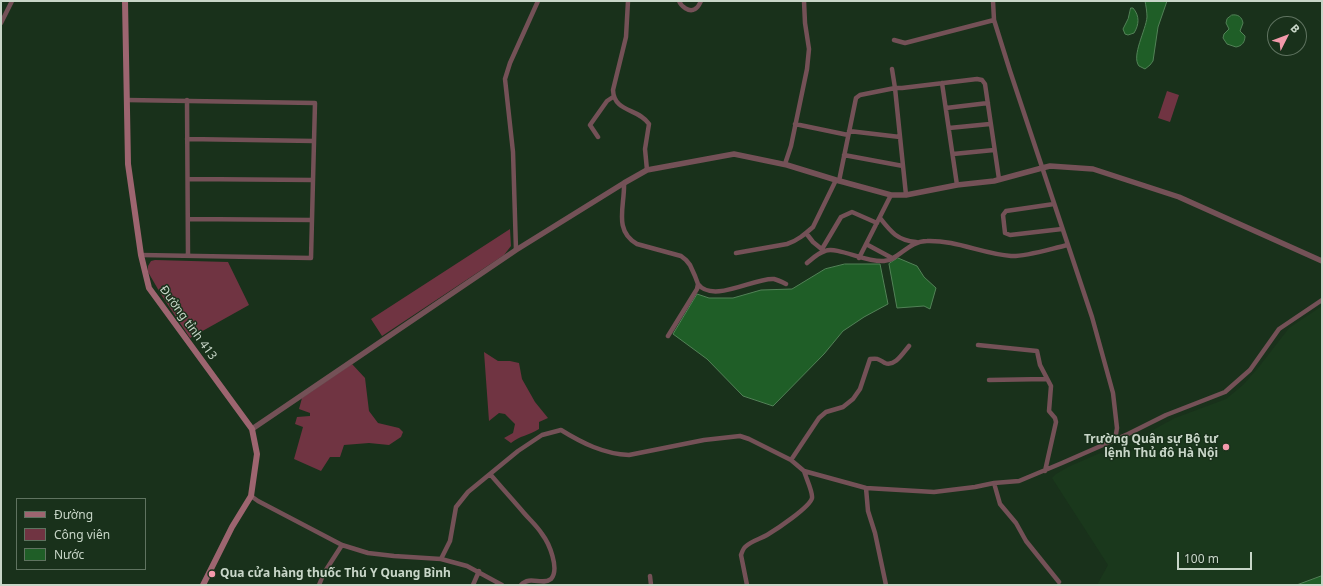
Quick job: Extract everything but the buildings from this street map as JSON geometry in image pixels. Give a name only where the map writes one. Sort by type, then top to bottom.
[{"type":"main road","name":"Đường tỉnh 413","points":[[125,1],[128,164],[141,255],[149,288],[252,428],[257,454],[251,496],[232,527],[203,585]]},
{"type":"street","points":[[1,23],[3,15],[12,1]]},
{"type":"street","points":[[516,250],[513,152],[505,79],[510,63],[538,1]]},
{"type":"street","points":[[628,1],[626,37],[613,90],[613,96],[616,102],[639,115],[649,124],[645,149],[647,170]]},
{"type":"street","points":[[678,1],[682,6],[692,10],[695,10],[701,1]]},
{"type":"street","points":[[784,164],[791,146],[807,69],[809,49],[805,23],[804,1]]},
{"type":"street","points":[[993,1],[994,20],[1092,317],[1113,393],[1117,428],[1115,440]]},
{"type":"street","points":[[894,40],[905,43],[994,20]]},
{"type":"street","points":[[892,69],[906,195]]},
{"type":"street","points":[[736,253],[792,243],[813,228],[838,180],[857,96],[895,88],[977,79],[982,80],[985,84],[999,179]]},
{"type":"street","points":[[942,83],[957,185]]},
{"type":"street","points":[[598,137],[590,124],[607,101],[613,96]]},
{"type":"street","points":[[127,100],[315,103],[310,258],[141,255]]},
{"type":"street","points":[[187,100],[188,256]]},
{"type":"street","points":[[946,108],[988,103]]},
{"type":"street","points":[[795,124],[849,133],[900,138]]},
{"type":"street","points":[[949,128],[990,124]]},
{"type":"street","points":[[188,139],[314,141]]},
{"type":"street","points":[[953,154],[994,150]]},
{"type":"street","points":[[252,428],[516,250],[624,183],[647,170],[734,154],[784,164],[891,195],[906,195],[957,185],[999,179],[1050,166],[1093,169],[1179,197],[1322,261]]},
{"type":"street","points":[[844,155],[903,166]]},
{"type":"street","points":[[188,179],[313,180]]},
{"type":"street","points":[[624,183],[625,197],[621,221],[630,240],[637,244],[681,256],[690,265],[700,288],[706,290],[723,291],[773,279],[786,284]]},
{"type":"street","points":[[859,258],[891,195]]},
{"type":"street","points":[[1054,204],[1006,211],[1003,215],[1005,233],[1010,235],[1062,229]]},
{"type":"street","points":[[807,263],[823,250],[841,217],[852,212],[877,223]]},
{"type":"street","points":[[880,218],[892,233],[899,239],[906,241],[942,241],[991,253],[1014,256],[1068,245]]},
{"type":"street","points":[[188,219],[312,220]]},
{"type":"street","points":[[806,233],[813,242],[823,250],[835,250],[859,258],[884,261],[892,258],[910,245],[918,242]]},
{"type":"street","points":[[866,244],[892,258]]},
{"type":"street","points":[[668,336],[697,289],[698,284]]},
{"type":"street","points":[[441,560],[450,541],[456,507],[468,492],[518,451],[542,435],[561,430],[580,441],[617,454],[629,455],[704,440],[740,436],[791,460],[804,471],[866,488],[934,492],[994,483],[1019,481],[1115,440],[1166,415],[1225,392],[1250,370],[1279,329],[1322,300]]},
{"type":"street","points":[[978,345],[1037,351],[1051,390],[1049,411],[1055,418],[1056,422],[1045,471]]},
{"type":"street","points":[[791,460],[819,418],[826,412],[843,407],[853,399],[860,389],[870,359],[876,358],[887,364],[892,364],[909,346]]},
{"type":"street","points":[[989,380],[1046,379]]},
{"type":"street","points":[[747,585],[741,555],[742,550],[786,522],[810,502],[813,495],[804,471]]},
{"type":"street","points":[[490,474],[542,533],[554,560],[555,571],[551,580],[541,584],[525,581],[521,585]]},
{"type":"street","points":[[994,483],[1000,504],[1016,523],[1026,541],[1059,582]]},
{"type":"street","points":[[866,488],[868,511],[875,533],[886,585]]},
{"type":"street","points":[[251,496],[342,545],[368,553],[441,560],[467,566],[502,585]]},
{"type":"street","points":[[319,585],[324,572],[342,545]]},
{"type":"street","points":[[473,585],[479,572]]},
{"type":"street","points":[[650,576],[651,585]]},
{"type":"shaded area","name":"Trường Quân sự Bộ tư lệnh Thủ đô Hà Nội","points":[[1322,306],[1322,585],[1097,585],[1108,565],[1052,478],[1068,467],[1100,453],[1114,459],[1132,451],[1129,444],[1160,426],[1175,418],[1226,399],[1243,385],[1289,328]]},
{"type":"green space","points":[[1167,91],[1179,95],[1170,122],[1158,118]]},
{"type":"green space","points":[[510,229],[511,246],[504,255],[382,336],[371,319]]},
{"type":"green space","points":[[151,261],[228,262],[249,305],[190,338],[148,272],[148,266]]},
{"type":"green space","points":[[484,352],[498,361],[519,363],[522,379],[535,402],[548,418],[539,422],[539,429],[511,443],[504,438],[513,433],[515,424],[505,414],[499,413],[489,421]]},
{"type":"green space","points":[[352,364],[365,378],[369,411],[378,423],[399,428],[403,432],[401,437],[389,445],[369,443],[344,445],[340,457],[330,457],[321,471],[294,459],[303,427],[295,424],[297,417],[310,416],[310,413],[299,409],[302,398]]},
{"type":"water","points":[[1145,1],[1167,1],[1158,27],[1153,61],[1145,69],[1139,66],[1137,56],[1147,17]]},
{"type":"water","points":[[1131,8],[1133,8],[1137,14],[1138,24],[1134,33],[1128,35],[1125,34],[1123,29]]},
{"type":"water","points":[[1232,15],[1239,16],[1242,19],[1243,23],[1240,31],[1245,36],[1243,43],[1236,47],[1227,44],[1223,38],[1224,34],[1229,29],[1226,23],[1227,19]]},
{"type":"water","points":[[898,258],[917,266],[924,277],[936,288],[930,309],[924,306],[897,308],[889,264]]},
{"type":"water","points":[[845,264],[880,264],[888,304],[864,317],[843,331],[824,354],[773,406],[743,396],[707,359],[673,334],[697,294],[709,298],[733,298],[761,290],[792,289],[825,269]]},
{"type":"water","points":[[1322,576],[1322,585],[1297,585]]},
{"type":"place","name":"Trường Quân sự Bộ tư lệnh Thủ đô Hà Nội","points":[[1226,447]]},
{"type":"place","name":"Qua cửa hàng thuốc Thú Y Quang Bình","points":[[212,574]]}]
